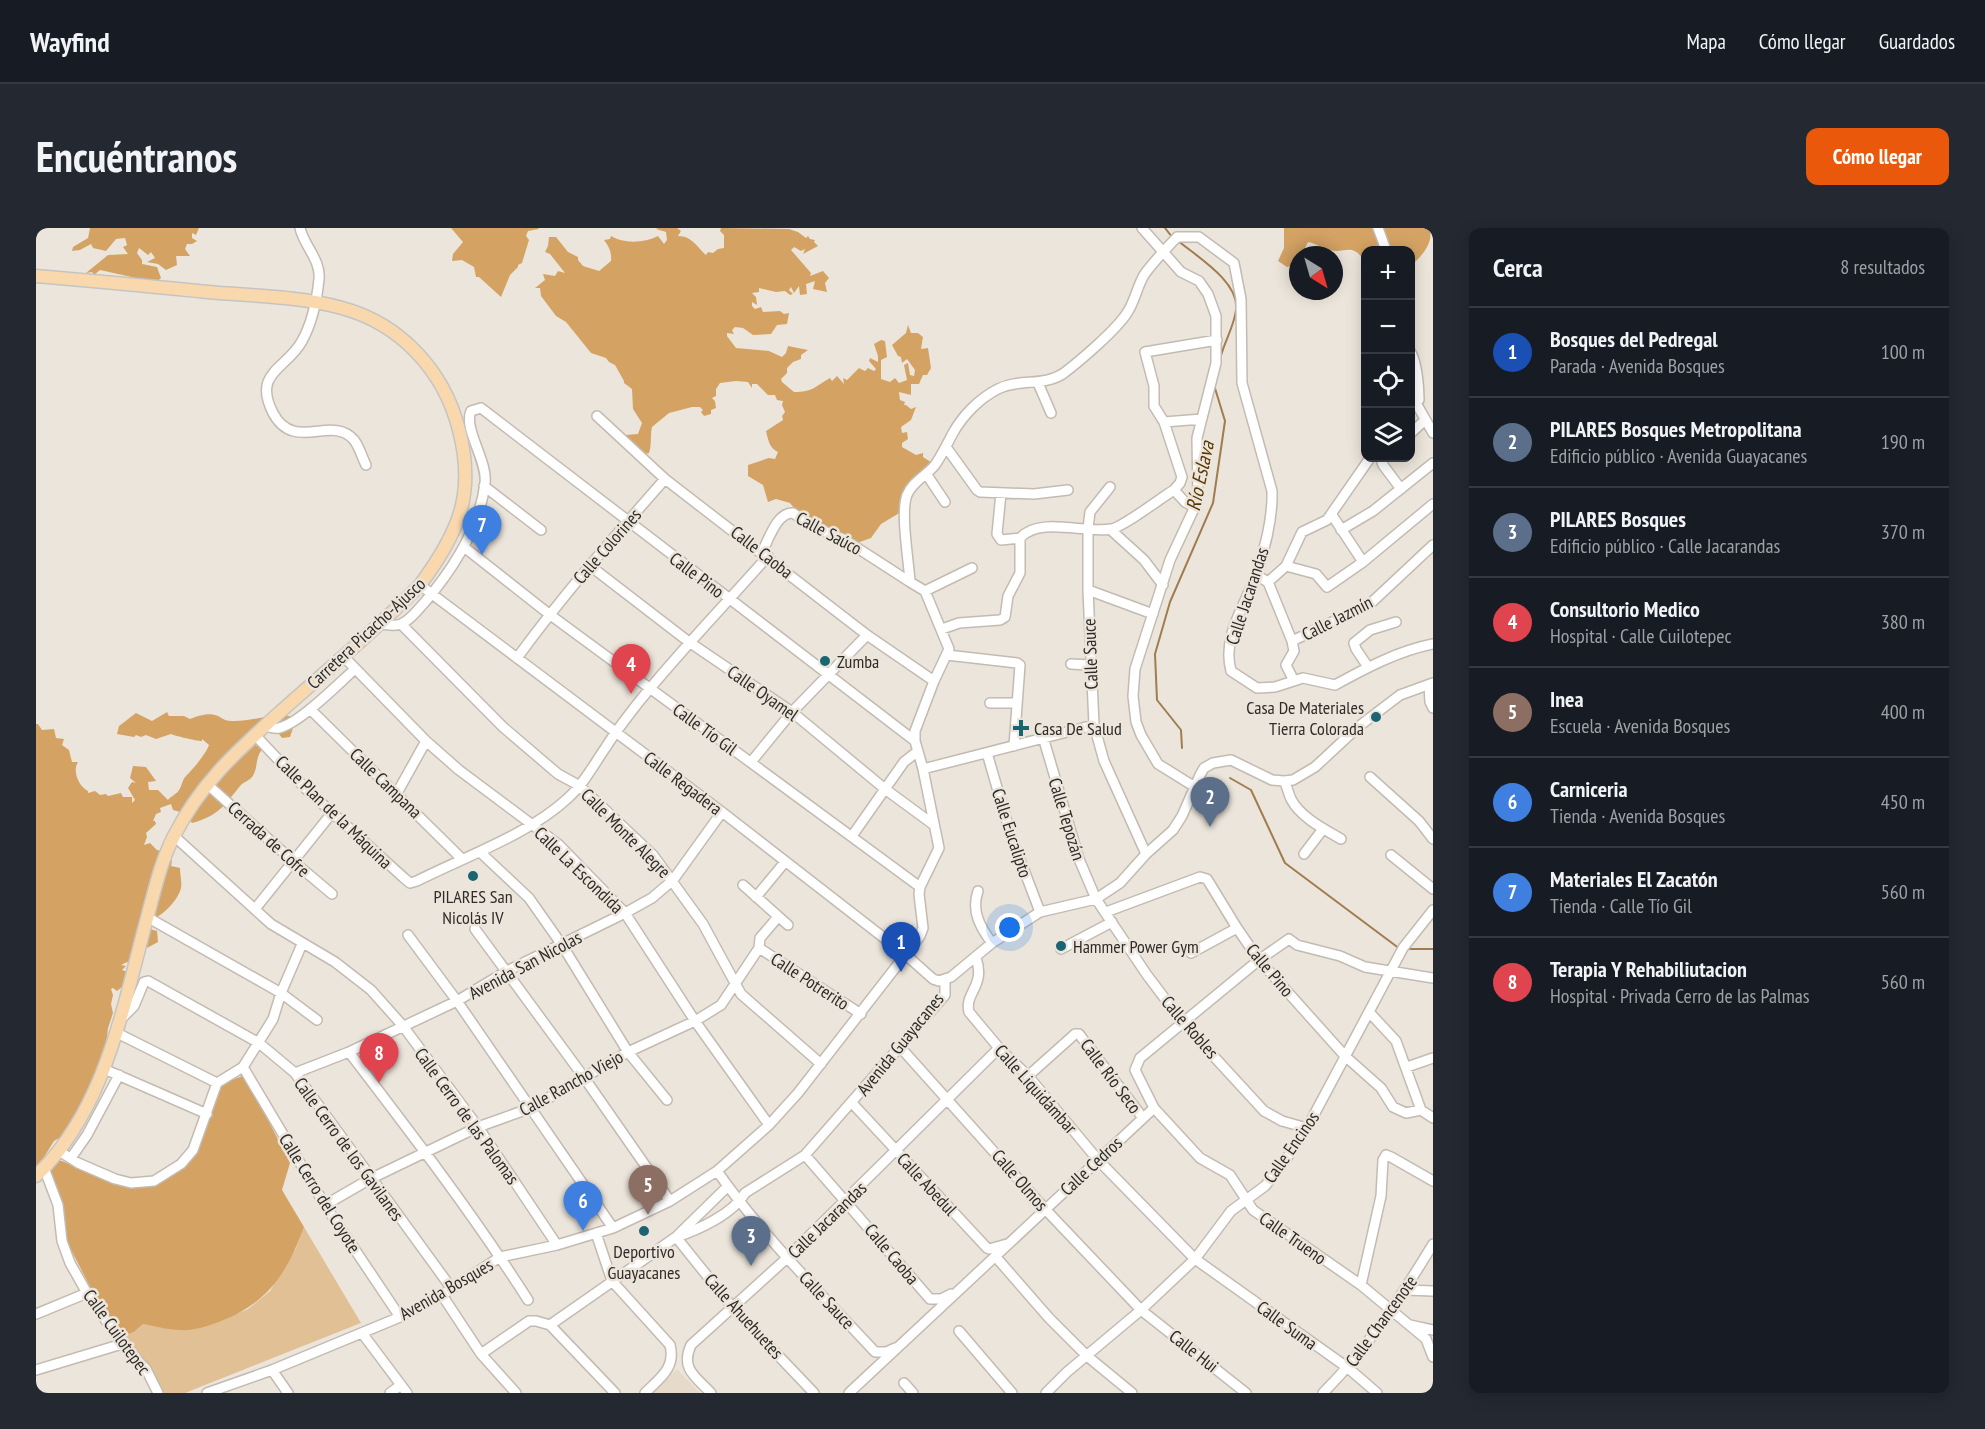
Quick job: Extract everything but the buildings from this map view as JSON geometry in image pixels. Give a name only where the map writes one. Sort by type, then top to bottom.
[{"type":"main road","name":"Carretera Picacho-Ajusco","points":[[36,276],[314,302],[360,314],[387,327],[424,360],[450,403],[464,448],[466,478],[463,502],[455,528],[443,553],[420,585],[260,731],[199,793],[174,836],[161,866],[117,1033],[87,1106],[82,1132],[59,1151],[40,1172]]},
{"type":"street","points":[[300,228],[317,263],[319,277],[308,330],[301,344],[266,381],[267,396],[273,413],[282,426],[291,432],[302,434],[333,430],[343,432],[354,440],[366,465]]},
{"type":"street","points":[[1142,228],[1181,272],[1199,281],[1208,294],[1216,316],[1216,363],[1197,438],[1198,500],[1170,560],[1135,669],[1133,696],[1136,722],[1158,764],[1195,787]]},
{"type":"street","points":[[1378,228],[1385,246]]},
{"type":"street","name":"Calle Jacarandas","points":[[1164,252],[1177,237],[1198,237],[1234,263],[1241,299],[1242,383],[1272,491],[1273,510],[1256,575],[1229,641],[1228,659],[1231,671],[1257,688],[1275,687],[1303,678],[1335,685],[1368,667],[1416,647],[1433,644]]},
{"type":"street","points":[[920,887],[939,848],[916,746],[918,722],[949,649],[925,591],[910,582],[905,513],[907,495],[915,483],[927,475],[954,431],[984,398],[1000,388],[1049,381],[1063,374],[1111,330],[1127,313],[1144,276],[1164,252]]},
{"type":"street","points":[[1111,530],[1174,490],[1182,477],[1164,422],[1154,406],[1154,386],[1145,352],[1217,340]]},
{"type":"street","points":[[1038,383],[1052,413]]},
{"type":"street","points":[[1415,402],[1433,433]]},
{"type":"street","name":"Calle Pino","points":[[484,486],[486,481],[481,456],[469,420],[471,411],[481,408],[829,675],[916,746]]},
{"type":"street","name":"Calle Caoba","points":[[597,416],[665,478],[867,635],[934,681]]},
{"type":"street","points":[[1164,422],[1202,419]]},
{"type":"street","points":[[1415,429],[1425,420]]},
{"type":"street","points":[[946,447],[977,490],[1034,494],[1068,489]]},
{"type":"street","points":[[1367,462],[1332,515],[1321,524],[1302,532],[1286,566],[1316,574],[1326,587],[1363,562],[1433,504]]},
{"type":"street","points":[[1382,462],[1401,489]]},
{"type":"street","points":[[1341,530],[1373,511],[1433,463]]},
{"type":"street","points":[[927,475],[945,502]]},
{"type":"street","name":"Calle Colorines","points":[[517,658],[589,565],[665,478]]},
{"type":"street","points":[[378,624],[401,624],[414,615],[431,595],[464,547],[476,517],[484,486],[541,530]]},
{"type":"street","name":"Calle Sauce","points":[[1110,487],[1090,512],[1088,528],[1090,665],[1094,725],[1104,761],[1146,854]]},
{"type":"street","points":[[1174,490],[1185,502],[1196,508]]},
{"type":"street","points":[[1001,493],[998,537],[1000,540],[1020,538],[1033,528],[1111,530],[1144,560],[1162,585]]},
{"type":"street","name":"Calle Saúco","points":[[765,554],[780,518],[785,514],[793,513],[812,526],[845,540],[910,582]]},
{"type":"street","points":[[1332,515],[1363,562]]},
{"type":"street","points":[[942,628],[959,623],[1000,620],[1005,617],[1008,596],[1020,573],[1020,538]]},
{"type":"street","name":"Calle Jazmín","points":[[1292,641],[1370,604],[1433,545]]},
{"type":"street","name":"Calle Tío Gil","points":[[464,547],[549,614],[920,887]]},
{"type":"street","points":[[462,859],[533,824],[567,799],[580,786],[615,732],[650,688],[689,642],[730,600],[765,554]]},
{"type":"street","name":"Calle Oyamel","points":[[589,565],[689,642],[792,712],[885,789],[934,825]]},
{"type":"street","name":"Calle Jacarandas","points":[[1268,582],[1286,566]]},
{"type":"street","points":[[925,591],[972,568]]},
{"type":"street","points":[[1256,575],[1268,582],[1292,641],[1294,651],[1286,665],[1294,681]]},
{"type":"street","name":"Calle Regadera","points":[[420,585],[722,812],[906,955],[933,979],[945,980]]},
{"type":"street","points":[[1088,590],[1153,614]]},
{"type":"street","points":[[1368,667],[1354,643],[1370,630],[1396,622]]},
{"type":"street","name":"Calle Monte Alegre","points":[[401,624],[503,727],[558,774],[580,786],[653,855],[703,924],[741,994],[821,1064]]},
{"type":"street","points":[[751,762],[792,712],[867,635]]},
{"type":"street","points":[[947,655],[1017,663],[1021,668],[1014,746]]},
{"type":"street","name":"Calle La Escondida","points":[[343,656],[426,741],[459,770],[558,844],[625,913],[695,1021],[770,1125]]},
{"type":"street","points":[[1071,664],[1090,665]]},
{"type":"street","points":[[260,731],[279,728],[310,709],[355,669]]},
{"type":"street","points":[[1341,839],[1323,829],[1301,811],[1292,800],[1284,781],[1293,780],[1315,767],[1358,727],[1400,694],[1431,684],[1430,702],[1433,708]]},
{"type":"street","points":[[990,703],[1017,703]]},
{"type":"street","name":"Calle Campana","points":[[310,709],[462,859]]},
{"type":"street","points":[[923,769],[1094,725]]},
{"type":"street","name":"Calle Plan de la Máquina","points":[[260,731],[306,789],[410,883],[462,859]]},
{"type":"street","name":"Calle Tepozán","points":[[1043,737],[1079,859],[1096,899]]},
{"type":"street","points":[[397,793],[426,741]]},
{"type":"street","points":[[852,836],[916,746]]},
{"type":"street","name":"Calle Eucalipto","points":[[987,753],[1011,836],[1040,912]]},
{"type":"street","name":"Avenida Guayacanes","points":[[676,1237],[696,1230],[740,1202],[745,1193],[805,1155],[945,995],[945,980],[976,958],[992,943],[1040,912],[1096,899],[1120,884],[1146,854],[1173,830],[1204,768],[1222,760],[1240,764],[1272,780],[1284,781]]},
{"type":"street","points":[[1370,777],[1419,821],[1433,839]]},
{"type":"street","name":"Cerrada de Cofre","points":[[207,784],[332,894]]},
{"type":"street","name":"Avenida San Nicolas","points":[[295,1073],[349,1052],[458,1000],[507,971],[652,898],[673,880],[722,812]]},
{"type":"street","points":[[255,909],[332,813]]},
{"type":"street","points":[[1304,854],[1323,829]]},
{"type":"street","name":"Calle Cerro de las Palomas","points":[[174,836],[271,924],[335,963],[371,990],[402,1026],[478,1127],[557,1245]]},
{"type":"street","points":[[480,852],[529,898],[562,945],[628,1052],[667,1100]]},
{"type":"street","points":[[1391,855],[1433,889]]},
{"type":"street","points":[[756,897],[785,862]]},
{"type":"street","name":"Calle Pino","points":[[1106,912],[1204,877],[1259,960],[1345,1056],[1381,1088],[1393,1107],[1406,1113],[1421,1110]]},
{"type":"street","points":[[742,885],[788,925]]},
{"type":"street","name":"Avenida Bosques","points":[[207,1393],[272,1370],[400,1317],[452,1290],[500,1257],[557,1245],[613,1228],[670,1201],[717,1171],[770,1125],[861,1014],[920,936],[923,928],[920,887]]},
{"type":"street","points":[[978,891],[974,901],[976,915],[983,931],[992,943]]},
{"type":"street","name":"Calle Robles","points":[[1096,899],[1147,975],[1184,1023],[1264,1111],[1282,1121],[1307,1128]]},
{"type":"street","name":"Calle Encinos","points":[[1046,1393],[1141,1310],[1195,1259],[1231,1211],[1270,1179],[1307,1128],[1402,950],[1433,909]]},
{"type":"street","name":"Calle Rancho Viejo","points":[[325,1205],[370,1179],[478,1127],[531,1108],[583,1076],[695,1021],[721,1005],[759,948],[760,938],[778,916]]},
{"type":"street","points":[[147,917],[281,993],[317,1020]]},
{"type":"street","points":[[1061,950],[1112,922]]},
{"type":"street","points":[[1191,953],[1237,928]]},
{"type":"street","points":[[475,929],[583,1076],[670,1201]]},
{"type":"street","points":[[408,935],[458,1000],[613,1228]]},
{"type":"street","points":[[1154,1107],[1135,1070],[1140,1058],[1259,960],[1289,939],[1297,945],[1340,956],[1365,967],[1433,978]]},
{"type":"street","points":[[59,1151],[114,1179],[131,1183],[154,1181],[181,1164],[193,1150],[217,1083],[243,1067],[273,1019],[281,993],[302,944]]},
{"type":"street","name":"Calle Potrerito","points":[[759,948],[861,1014]]},
{"type":"street","name":"Calle Liquidámbar","points":[[976,958],[979,979],[968,1009],[978,1024],[1028,1076],[1098,1160],[1195,1259]]},
{"type":"street","name":"Calle Cerro de los Gavilanes","points":[[120,1020],[134,1006],[144,982],[148,981],[259,1043],[295,1073],[452,1290]]},
{"type":"street","points":[[1369,1012],[1396,1041],[1421,1110],[1433,1118]]},
{"type":"street","points":[[117,1033],[217,1083]]},
{"type":"street","name":"Calle Río Seco","points":[[1028,1076],[1075,1034],[1079,1034],[1143,1118]]},
{"type":"street","name":"Calle Olmos","points":[[901,1048],[1045,1209],[1141,1310]]},
{"type":"street","name":"Calle Jacarandas","points":[[711,1393],[688,1369],[686,1356],[691,1345],[788,1258],[999,1048]]},
{"type":"street","points":[[349,1052],[426,1152],[528,1300]]},
{"type":"street","points":[[1407,1068],[1433,1058]]},
{"type":"street","name":"Calle Cerro del Coyote","points":[[243,1067],[325,1205],[400,1317]]},
{"type":"street","points":[[104,1069],[207,1114]]},
{"type":"street","points":[[71,1158],[82,1132],[100,1112],[119,1075]]},
{"type":"street","name":"Calle Abedul","points":[[852,1102],[987,1248],[1009,1243]]},
{"type":"street","points":[[87,1106],[100,1112]]},
{"type":"street","name":"Calle Cedros","points":[[849,1393],[1154,1107]]},
{"type":"street","name":"Calle Trueno","points":[[1154,1107],[1200,1158],[1230,1175],[1253,1210],[1361,1285],[1391,1310]]},
{"type":"street","name":"Calle Caoba","points":[[805,1155],[930,1299],[941,1299],[963,1286]]},
{"type":"street","points":[[1361,1285],[1378,1217],[1382,1196],[1383,1160],[1386,1155],[1433,1181]]},
{"type":"street","name":"Calle Sauce","points":[[717,1171],[788,1258],[875,1352],[886,1352],[900,1346]]},
{"type":"street","name":"Calle Cuilotepec","points":[[40,1172],[58,1205],[62,1241],[87,1293],[122,1344],[146,1369],[158,1393]]},
{"type":"street","points":[[550,1325],[676,1237],[728,1186]]},
{"type":"street","points":[[596,1233],[612,1281],[670,1345],[673,1356],[666,1373],[645,1393]]},
{"type":"street","name":"Calle Ahuehuetes","points":[[676,1237],[733,1308],[814,1393]]},
{"type":"street","name":"Calle Chancenote","points":[[1323,1393],[1348,1368],[1391,1310],[1433,1244]]},
{"type":"street","points":[[995,1256],[1049,1318],[1087,1356],[1132,1393]]},
{"type":"street","name":"Calle Suma","points":[[1195,1259],[1348,1368],[1377,1393]]},
{"type":"street","points":[[1405,1290],[1433,1291]]},
{"type":"street","points":[[36,1314],[87,1293]]},
{"type":"street","points":[[442,1295],[481,1354],[516,1393]]},
{"type":"street","name":"Calle Hui","points":[[1141,1310],[1246,1393]]},
{"type":"street","points":[[1391,1310],[1426,1340],[1433,1357]]},
{"type":"street","points":[[481,1354],[529,1321],[536,1320],[550,1325],[615,1393]]},
{"type":"street","points":[[1408,1324],[1433,1330]]},
{"type":"street","points":[[958,1330],[1012,1393]]},
{"type":"street","points":[[362,1333],[404,1389],[390,1393]]},
{"type":"street","points":[[36,1370],[122,1344]]},
{"type":"street","points":[[272,1370],[288,1393]]},
{"type":"street","points":[[904,1383],[913,1393]]},
{"type":"shaded area","points":[[90,228],[199,228],[196,235],[192,233],[192,238],[197,241],[187,244],[185,249],[190,256],[176,256],[177,265],[166,270],[158,264],[147,262],[155,258],[151,252],[148,255],[139,248],[137,253],[142,264],[157,267],[161,278],[153,285],[138,281],[136,278],[100,270],[94,275],[92,272],[86,273],[108,255],[128,254],[123,247],[127,245],[125,238],[116,239],[106,251],[93,248],[91,244],[80,250],[72,251],[73,247],[88,238]]},
{"type":"shaded area","points":[[451,228],[539,229],[528,231],[526,236],[529,240],[522,263],[510,275],[501,297],[479,277],[476,277],[474,267],[462,260],[452,261],[453,254],[463,242]]},
{"type":"shaded area","points":[[677,228],[681,231],[678,236],[691,240],[706,255],[708,252],[713,253],[724,248],[724,235],[720,231],[721,228],[789,229],[815,240],[818,246],[803,254],[805,249],[801,251],[794,247],[791,250],[811,273],[810,276],[823,271],[829,278],[825,283],[827,292],[813,289],[815,281],[806,284],[807,294],[800,295],[799,286],[794,293],[791,287],[789,290],[793,294],[790,295],[785,291],[776,292],[759,288],[759,292],[752,293],[756,297],[757,305],[752,302],[752,306],[755,309],[761,307],[763,312],[789,313],[787,324],[777,325],[771,334],[753,335],[743,328],[735,327],[732,330],[734,334],[727,333],[736,348],[769,351],[782,357],[788,346],[808,350],[801,355],[801,359],[793,362],[787,368],[787,373],[781,379],[794,392],[810,390],[830,378],[832,381],[837,376],[844,384],[843,378],[847,380],[859,368],[874,371],[876,369],[869,361],[870,358],[878,362],[874,344],[881,340],[885,341],[887,357],[881,360],[881,379],[890,382],[895,378],[899,383],[907,380],[904,365],[908,363],[910,375],[914,376],[915,370],[907,359],[902,363],[901,357],[892,345],[906,333],[908,325],[911,333],[918,333],[923,337],[921,349],[928,348],[931,368],[927,375],[923,375],[919,384],[911,384],[911,395],[899,392],[900,400],[905,402],[904,405],[911,409],[916,407],[911,420],[901,427],[902,433],[907,432],[908,439],[902,443],[902,447],[916,455],[923,453],[923,457],[937,466],[933,475],[918,481],[901,512],[881,524],[871,538],[857,543],[849,542],[837,535],[818,534],[811,531],[810,522],[804,513],[790,503],[776,499],[768,502],[763,485],[748,476],[748,465],[769,458],[775,459],[778,452],[771,446],[766,431],[783,420],[782,416],[785,412],[783,401],[777,400],[775,395],[768,395],[757,384],[752,384],[752,388],[748,382],[720,383],[716,389],[716,396],[712,398],[716,408],[711,410],[711,414],[704,416],[700,407],[669,413],[652,427],[649,453],[642,455],[627,447],[626,435],[638,434],[642,423],[633,409],[632,389],[624,383],[615,365],[606,358],[591,353],[566,322],[556,316],[541,296],[540,288],[535,288],[545,280],[543,274],[555,276],[558,271],[565,273],[550,254],[545,252],[549,237],[556,237],[568,252],[578,257],[583,266],[599,271],[611,261],[610,250],[604,240],[610,239],[611,236],[616,239],[640,241],[658,236],[664,244],[667,240],[666,232],[656,229]]},
{"type":"shaded area","points":[[1284,228],[1430,229],[1430,240],[1415,262],[1415,246],[1361,246],[1361,256],[1352,250],[1343,250],[1343,246],[1320,246],[1308,242],[1306,246],[1289,246],[1289,267],[1287,267],[1278,261],[1284,248]]},
{"type":"shaded area","points":[[167,712],[169,716],[184,716],[190,719],[211,714],[231,721],[285,716],[293,717],[294,725],[290,737],[282,738],[273,726],[265,730],[256,746],[263,744],[265,747],[259,754],[252,777],[241,785],[215,813],[192,823],[184,813],[173,810],[171,804],[160,808],[161,812],[156,814],[153,821],[156,824],[146,833],[144,845],[150,843],[157,850],[168,852],[172,856],[171,866],[180,868],[181,888],[168,908],[147,921],[150,929],[157,931],[158,942],[145,949],[145,942],[133,952],[130,959],[133,965],[127,962],[121,965],[126,966],[122,970],[127,972],[122,987],[117,991],[111,989],[113,1013],[98,1078],[70,1132],[54,1141],[36,1170],[36,724],[42,730],[54,729],[56,738],[64,739],[62,745],[69,750],[72,762],[78,762],[77,778],[88,793],[95,791],[100,795],[108,796],[121,793],[123,797],[132,797],[132,803],[135,800],[128,788],[132,782],[136,783],[130,778],[133,766],[146,767],[156,781],[148,782],[149,790],[158,790],[168,800],[178,791],[209,745],[202,739],[202,741],[195,740],[171,734],[156,739],[146,735],[134,737],[117,734],[119,726],[136,713],[152,721]]},
{"type":"shaded area","points":[[245,1075],[290,1163],[282,1190],[304,1227],[290,1260],[272,1287],[261,1298],[233,1316],[189,1330],[143,1324],[134,1332],[124,1336],[99,1304],[66,1240],[60,1202],[42,1179],[59,1160],[129,1186],[158,1182],[195,1151],[219,1085]]},
{"type":"shaded area","points":[[304,1227],[361,1323],[185,1393],[155,1393],[141,1356],[124,1336],[134,1332],[143,1324],[203,1327],[248,1309],[270,1291],[296,1248]]},
{"type":"shaded area","points":[[677,1369],[700,1393],[652,1393]]},
{"type":"waterway","name":"Río Eslava","points":[[1165,228],[1172,237]]},
{"type":"waterway","name":"Río Eslava","points":[[1177,240],[1215,270],[1231,290],[1235,300],[1235,316],[1220,359]]},
{"type":"waterway","name":"Río Eslava","points":[[1182,748],[1181,730],[1157,700],[1155,654],[1170,602],[1213,503],[1225,421],[1214,385]]},
{"type":"waterway","name":"Río Eslava","points":[[1230,778],[1251,790],[1285,863],[1400,949]]},
{"type":"waterway","name":"Río Eslava","points":[[1406,949],[1433,949]]},
{"type":"place","name":"Materiales El Zacatón","points":[[482,555]]},
{"type":"place","name":"Zumba","points":[[825,661]]},
{"type":"place","name":"Consultorio Medico","points":[[631,694]]},
{"type":"place","name":"Casa De Materiales Tierra Colorada","points":[[1376,717]]},
{"type":"place","name":"Casa De Salud","points":[[1021,728]]},
{"type":"place","name":"PILARES Bosques Metropolitana","points":[[1210,827]]},
{"type":"place","name":"PILARES San Nicolás IV","points":[[473,876]]},
{"type":"place","name":"Hammer Power Gym","points":[[1061,946]]},
{"type":"place","name":"Bosques del Pedregal","points":[[901,972]]},
{"type":"place","name":"Terapia Y Rehabiliutacion","points":[[379,1083]]},
{"type":"place","name":"Inea","points":[[648,1215]]},
{"type":"place","name":"Carniceria","points":[[583,1231]]},
{"type":"place","name":"Deportivo Guayacanes","points":[[644,1231]]},
{"type":"place","name":"PILARES Bosques","points":[[751,1266]]}]
